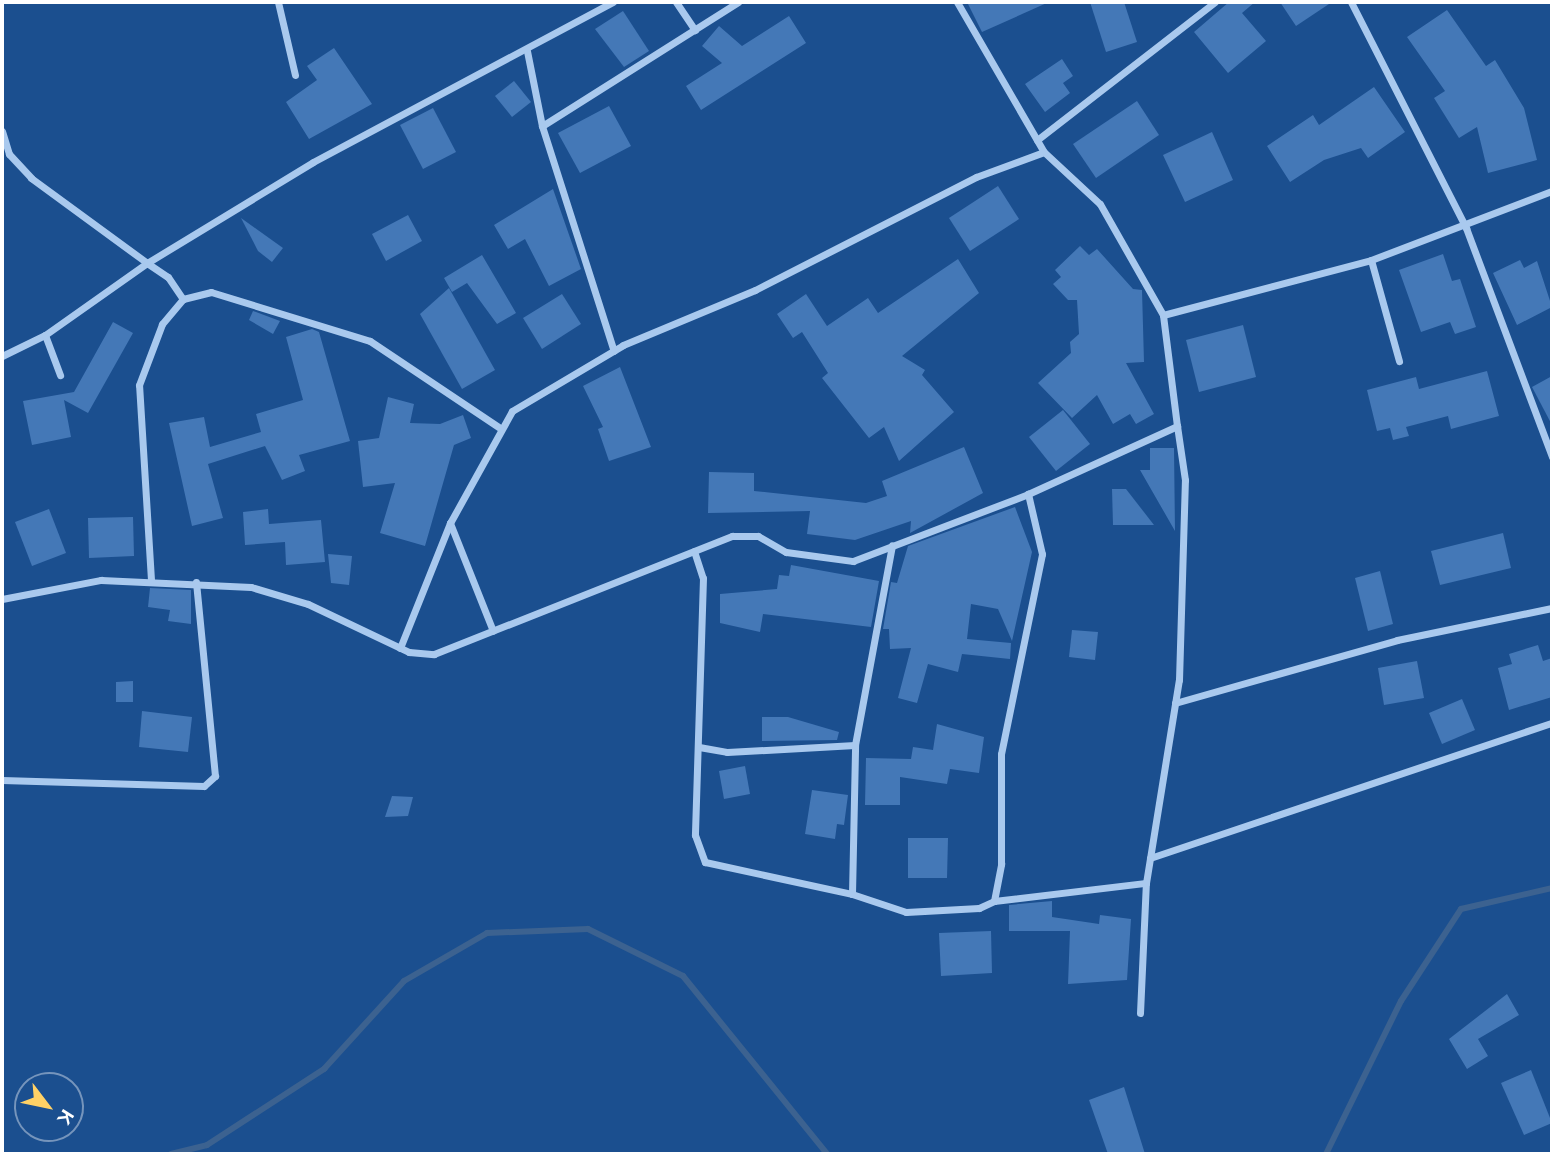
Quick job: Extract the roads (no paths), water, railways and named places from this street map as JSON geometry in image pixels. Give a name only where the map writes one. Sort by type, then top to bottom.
[{"type":"street","points":[[278,2],[295,75]]},
{"type":"street","points":[[2,356],[46,335],[147,263],[313,162],[527,51],[613,2]]},
{"type":"street","points":[[676,2],[695,30]]},
{"type":"street","points":[[542,126],[738,2]]},
{"type":"street","points":[[957,2],[1044,152],[1100,204],[1163,315],[1185,480],[1175,703],[1146,883],[1140,1013]]},
{"type":"street","points":[[1037,140],[1216,2]]},
{"type":"street","points":[[1351,2],[1466,228],[1552,457]]},
{"type":"street","points":[[527,51],[542,126],[614,351]]},
{"type":"street","points":[[2,131],[5,156],[64,205],[168,277],[183,299]]},
{"type":"street","points":[[400,648],[450,523],[500,428],[512,411],[614,351],[754,290],[976,177],[1044,152]]},
{"type":"street","points":[[1163,315],[1371,260],[1466,228],[1552,191]]},
{"type":"street","points":[[1371,260],[1399,361]]},
{"type":"street","points":[[151,580],[139,385],[162,324],[183,299],[211,292],[370,341],[500,428]]},
{"type":"street","points":[[46,335],[60,375]]},
{"type":"street","points":[[2,599],[41,588],[151,580],[197,582],[278,593],[400,648],[434,654],[732,536],[758,536],[786,552],[853,561],[1028,494],[1177,426]]},
{"type":"street","points":[[994,901],[1001,864],[1002,754],[1042,554],[1028,494]]},
{"type":"street","points":[[450,523],[493,631]]},
{"type":"street","points":[[852,894],[855,745],[892,545]]},
{"type":"street","points":[[694,551],[703,578],[695,835],[705,863],[852,894],[906,912],[1146,883]]},
{"type":"street","points":[[2,780],[204,786],[215,776],[197,582]]},
{"type":"street","points":[[1175,703],[1397,640],[1552,608]]},
{"type":"street","points":[[1150,858],[1552,723]]},
{"type":"street","points":[[699,747],[727,752],[855,745]]},
{"type":"waterway","points":[[1326,1154],[1401,1001],[1461,909],[1552,888]]},
{"type":"waterway","points":[[171,1154],[207,1145],[324,1069],[404,981],[487,933],[588,929],[683,976],[827,1154]]}]
